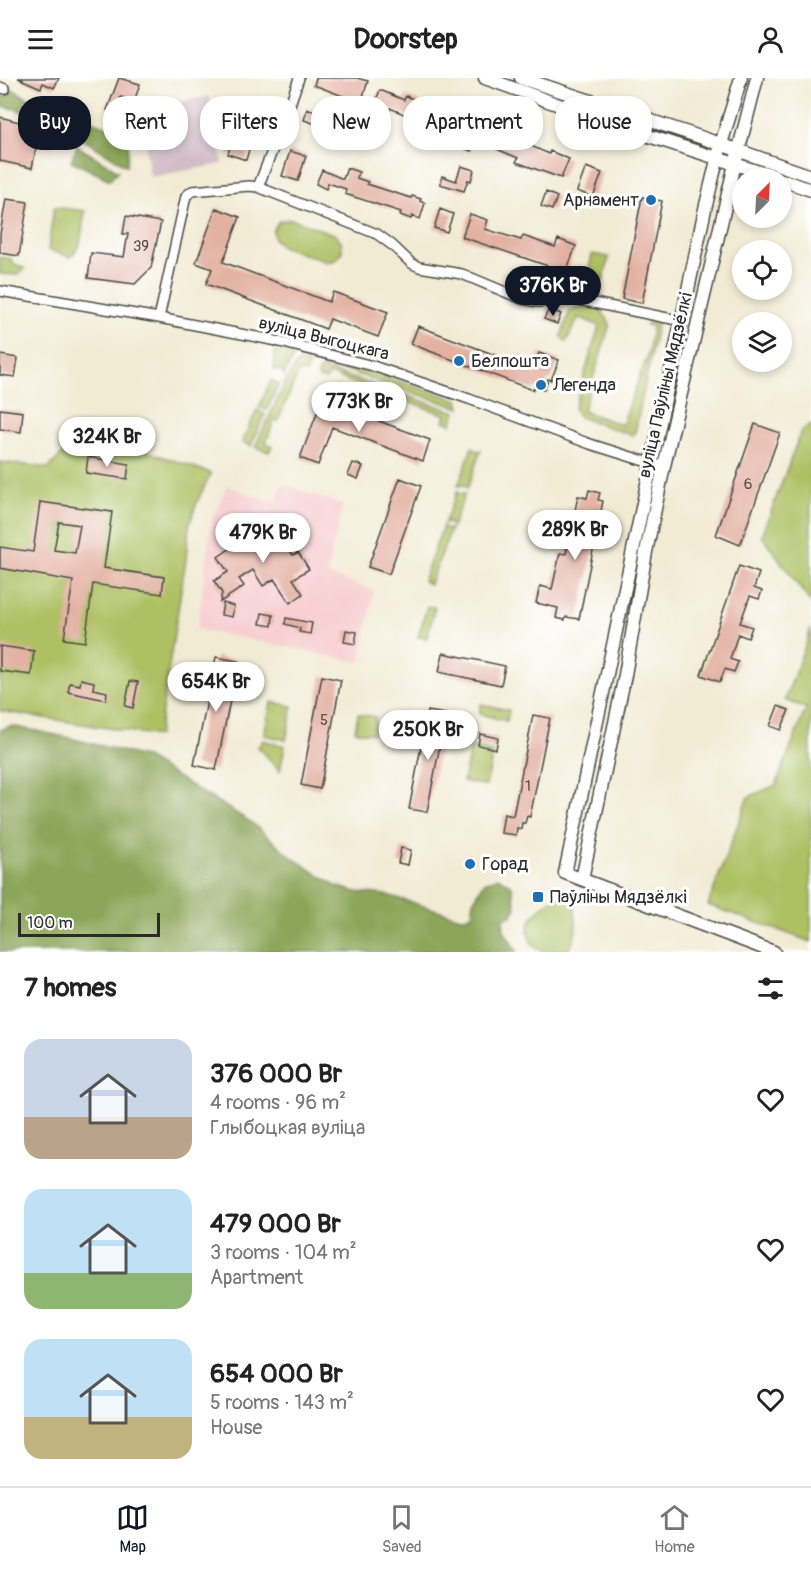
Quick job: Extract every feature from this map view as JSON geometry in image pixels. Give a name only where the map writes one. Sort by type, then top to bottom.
[{"type":"street","points":[[258,188],[299,78]]},
{"type":"street","points":[[485,78],[606,122],[747,168]]},
{"type":"street","points":[[521,78],[811,176]]},
{"type":"street","name":"вуліца Паўліны Мядзёлкі","points":[[741,78],[717,158],[682,321],[658,465],[646,552],[625,675],[582,879],[565,873],[658,465],[757,78]]},
{"type":"street","points":[[792,183],[811,190]]},
{"type":"street","points":[[159,318],[186,196],[192,191],[249,186],[377,234],[419,267],[462,274],[522,299],[538,302],[574,299],[682,321]]},
{"type":"street","name":"вуліца Выгоцкага","points":[[0,291],[272,340],[373,366],[590,444],[658,465]]},
{"type":"street","points":[[582,879],[774,952]]},
{"type":"shaded area","points":[[200,98],[200,150],[220,150],[223,164],[150,177],[146,150],[188,150],[188,100]]},
{"type":"shaded area","points":[[282,484],[343,505],[327,574],[374,591],[360,662],[197,629],[212,519],[227,486],[275,503]]},
{"type":"green space","points":[[10,88],[24,96],[18,96],[18,110],[0,105],[0,95],[6,97]]},
{"type":"green space","points":[[91,121],[103,125],[103,150],[128,150],[127,166],[91,144]]},
{"type":"green space","points":[[75,150],[84,150],[118,171],[110,180],[71,161]]},
{"type":"green space","points":[[54,207],[85,211],[80,244],[71,257],[48,250]]},
{"type":"green space","points":[[291,219],[336,235],[342,243],[342,253],[336,260],[327,262],[281,246],[274,239],[273,230],[279,221]]},
{"type":"green space","points":[[592,254],[609,257],[603,282],[587,278]]},
{"type":"green space","points":[[0,257],[11,259],[14,264],[25,269],[18,275],[0,274]]},
{"type":"green space","points":[[576,307],[601,311],[610,324],[583,411],[622,425],[648,354],[652,326],[646,325],[650,320],[658,321],[635,433],[631,435],[579,417],[574,409],[599,326],[579,317],[566,342],[561,336],[569,313]]},
{"type":"green space","points":[[275,345],[297,350],[284,376],[282,371],[274,370]]},
{"type":"green space","points":[[324,357],[458,400],[460,408],[320,362]]},
{"type":"green space","points":[[299,361],[309,365],[306,373],[299,371],[278,421],[274,420],[266,443],[272,446],[269,452],[255,447],[286,380]]},
{"type":"green space","points":[[322,368],[456,412],[451,424],[444,421],[446,415],[329,374],[326,380],[318,378],[319,370]]},
{"type":"green space","points":[[271,380],[279,384],[267,410],[259,407]]},
{"type":"green space","points":[[257,410],[265,414],[251,446],[242,442]]},
{"type":"green space","points":[[811,424],[811,603],[762,536],[801,431]]},
{"type":"green space","points":[[116,441],[211,473],[197,502],[189,526],[186,559],[158,736],[0,711],[0,462],[49,468],[65,451]]},
{"type":"green space","points":[[472,447],[477,451],[481,450],[467,489],[465,485],[458,486]]},
{"type":"green space","points":[[457,491],[459,494],[465,494],[452,527],[449,523],[444,524]]},
{"type":"green space","points":[[443,526],[445,529],[451,529],[430,584],[423,581]]},
{"type":"green space","points":[[427,607],[435,607],[427,638],[418,637]]},
{"type":"green space","points":[[811,629],[811,942],[708,905],[748,797],[776,785],[806,708],[785,700]]},
{"type":"green space","points":[[271,702],[293,706],[286,740],[264,735]]},
{"type":"green space","points":[[481,704],[509,710],[507,721],[479,714]]},
{"type":"green space","points":[[358,714],[376,717],[373,734],[355,731]]},
{"type":"green space","points":[[11,726],[144,757],[251,822],[294,859],[336,886],[356,892],[387,895],[464,918],[472,914],[474,900],[484,883],[498,877],[512,886],[516,908],[511,916],[503,918],[504,931],[517,952],[0,952],[0,730]]},
{"type":"green space","points":[[263,740],[285,746],[280,771],[258,747]]},
{"type":"green space","points":[[471,747],[493,752],[486,786],[463,781]]},
{"type":"green space","points":[[559,894],[574,900],[575,935],[565,952],[541,951],[530,940],[529,925],[537,912]]},
{"type":"building","points":[[18,78],[59,78],[54,88],[43,83],[41,88]]},
{"type":"building","points":[[119,78],[140,84],[136,96],[112,96]]},
{"type":"building","points":[[316,78],[357,78],[368,81],[363,96],[343,96],[314,85]]},
{"type":"building","points":[[380,90],[403,100],[403,114],[391,108],[391,96],[378,96]]},
{"type":"building","points":[[307,109],[311,110],[311,122],[304,120]]},
{"type":"building","points":[[0,117],[18,122],[18,150],[36,150],[32,168],[0,161]]},
{"type":"building","points":[[229,150],[249,150],[246,160],[228,154]]},
{"type":"building","points":[[499,150],[540,150],[549,154],[550,151],[569,159],[561,178],[516,162],[518,158]]},
{"type":"building","points":[[290,151],[306,156],[298,181],[282,176]]},
{"type":"building","points":[[461,166],[474,170],[471,181],[468,180],[464,191],[440,184],[442,176],[456,181]]},
{"type":"building","points":[[586,167],[602,173],[593,197],[577,191]]},
{"type":"building","points":[[347,168],[359,172],[357,178],[368,182],[367,184],[421,199],[420,201],[425,203],[420,219],[412,216],[411,219],[400,215],[401,212],[345,194],[346,189],[328,183],[326,189],[316,184],[322,170],[343,179]]},
{"type":"building","points":[[546,192],[557,197],[552,210],[541,206]]},
{"type":"building","points":[[642,197],[662,201],[642,303],[622,299]]},
{"type":"building","points":[[6,199],[28,202],[19,256],[0,253],[0,234]]},
{"type":"building","points":[[216,208],[240,217],[223,262],[329,302],[333,292],[388,312],[378,337],[330,319],[326,329],[206,284],[212,269],[196,263]]},
{"type":"building","points":[[440,209],[453,214],[447,232],[434,228]]},
{"type":"building","points":[[470,214],[488,220],[485,229],[521,240],[523,236],[555,247],[558,239],[576,246],[566,272],[462,237]]},
{"type":"building","points":[[126,216],[161,222],[151,268],[135,284],[88,278],[91,253],[124,257],[128,234],[123,234]]},
{"type":"building","points":[[549,309],[561,314],[557,324],[544,319]]},
{"type":"building","points":[[418,326],[530,368],[531,365],[534,366],[539,353],[559,360],[544,390],[535,387],[533,390],[411,344]]},
{"type":"building","points":[[0,355],[18,358],[15,377],[0,375]]},
{"type":"building","points":[[322,400],[430,440],[423,461],[332,427],[318,465],[300,458]]},
{"type":"building","points":[[0,409],[23,412],[21,432],[0,429]]},
{"type":"building","points":[[755,424],[780,433],[740,545],[716,535]]},
{"type":"building","points":[[88,457],[129,464],[127,479],[86,473]]},
{"type":"building","points":[[353,463],[363,466],[358,479],[348,475]]},
{"type":"building","points":[[400,478],[421,486],[389,574],[368,567]]},
{"type":"building","points":[[589,490],[600,493],[598,500],[603,501],[579,619],[566,617],[565,620],[556,618],[558,608],[536,603],[540,586],[552,589],[560,553],[566,554],[578,496],[587,498]]},
{"type":"building","points":[[40,502],[112,512],[104,568],[164,577],[162,594],[93,584],[85,642],[64,639],[73,581],[0,568],[0,547],[33,552]],"holes":[[[59,522],[80,525],[75,553],[54,550]]]},
{"type":"building","points":[[276,521],[287,538],[283,541],[293,555],[298,552],[309,569],[293,579],[303,594],[290,603],[274,579],[263,586],[253,570],[239,579],[244,586],[220,602],[222,593],[214,581],[228,572],[218,557],[244,539],[248,546],[260,538],[257,534]]},
{"type":"building","points":[[739,566],[759,573],[754,588],[762,591],[759,599],[750,596],[740,623],[752,627],[748,638],[738,634],[730,659],[738,662],[734,672],[725,669],[720,682],[701,675]]},
{"type":"building","points":[[223,603],[234,606],[232,617],[221,615]]},
{"type":"building","points":[[262,613],[273,615],[272,626],[260,624]]},
{"type":"building","points":[[286,618],[312,623],[310,634],[299,632],[300,628],[285,624]]},
{"type":"building","points":[[346,630],[357,632],[355,644],[344,642]]},
{"type":"building","points":[[0,646],[34,651],[31,675],[0,671]]},
{"type":"building","points":[[443,653],[505,666],[501,685],[439,672]]},
{"type":"building","points":[[216,657],[238,661],[216,770],[194,765]]},
{"type":"building","points":[[322,676],[341,680],[320,789],[301,785]]},
{"type":"building","points":[[81,679],[94,682],[93,689],[107,692],[106,700],[68,692],[70,683],[80,685]]},
{"type":"building","points":[[130,681],[138,682],[133,708],[125,706]]},
{"type":"building","points":[[778,706],[789,710],[781,730],[770,726]]},
{"type":"building","points":[[428,711],[446,714],[427,812],[409,809]]},
{"type":"building","points":[[533,715],[550,718],[530,817],[527,816],[521,829],[517,828],[516,835],[501,833],[504,814],[513,816]]},
{"type":"building","points":[[480,734],[498,738],[496,749],[478,745]]},
{"type":"building","points":[[401,848],[411,850],[408,865],[398,863]]},
{"type":"place","name":"Арнамент","points":[[651,200]]},
{"type":"place","name":"Белпошта","points":[[459,361]]},
{"type":"place","name":"Легенда","points":[[541,385]]},
{"type":"place","name":"Горад","points":[[470,864]]},
{"type":"place","name":"Паўліны Мядзёлкі","points":[[538,897]]}]
